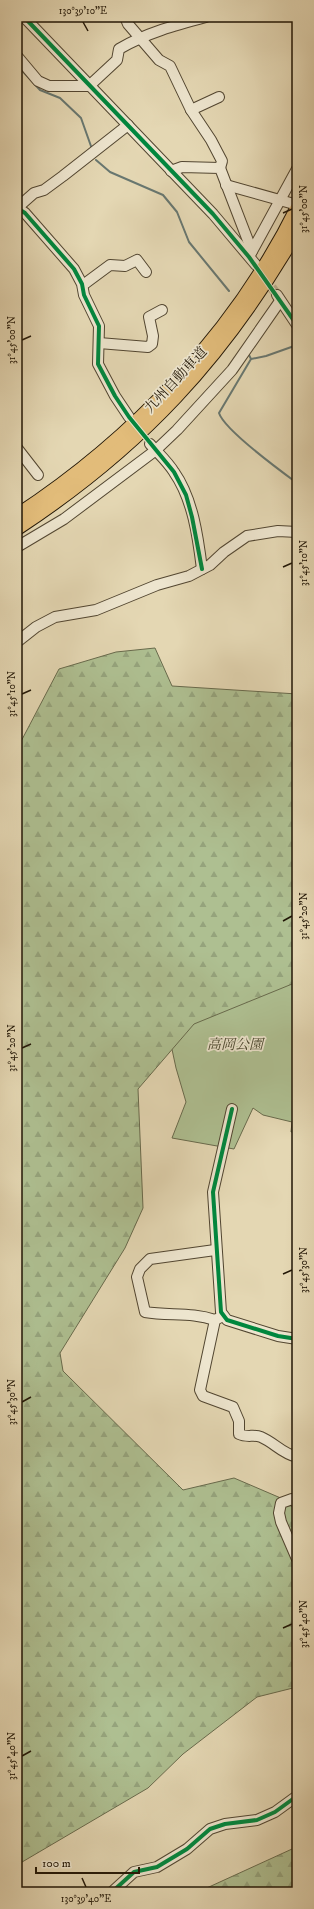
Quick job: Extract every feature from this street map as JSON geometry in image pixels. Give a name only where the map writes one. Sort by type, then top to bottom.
[{"type":"highway","name":"九州自動車道","points":[[17,516],[85,467],[128,430],[174,385],[210,343],[245,296],[270,258],[295,207]]},
{"type":"highway","name":"九州自動車道","points":[[17,528],[92,475],[135,439],[181,392],[218,350],[253,302],[297,230]]},
{"type":"street","points":[[24,17],[251,254]]},
{"type":"street","points":[[125,17],[128,24],[159,60],[170,66],[191,110],[211,140],[222,161],[220,168],[256,265]]},
{"type":"street","points":[[17,56],[38,82],[49,86],[89,86],[117,60],[119,49],[155,31],[206,17]]},
{"type":"street","points":[[191,110],[219,97]]},
{"type":"street","points":[[128,125],[81,163],[44,190],[34,194],[17,208],[26,213],[74,269],[83,285],[84,295],[99,326],[98,364],[115,396],[129,417]]},
{"type":"street","points":[[172,170],[182,167],[220,168]]},
{"type":"street","points":[[251,254],[282,200],[297,169]]},
{"type":"street","points":[[226,186],[282,200],[295,207]]},
{"type":"street","points":[[83,285],[110,265],[125,266],[137,260],[146,272]]},
{"type":"street","points":[[17,547],[64,519],[153,447],[177,430],[232,370],[278,298],[297,325]]},
{"type":"street","points":[[98,343],[148,347],[152,344],[153,336],[149,317],[162,310]]},
{"type":"street","points":[[153,447],[174,472],[186,495],[198,540],[202,569]]},
{"type":"street","points":[[17,448],[38,475]]},
{"type":"street","points":[[17,642],[36,627],[55,617],[96,610],[157,584],[189,576],[210,565],[224,552],[247,536],[278,531],[297,532]]},
{"type":"street","points":[[232,1109],[213,1192],[215,1250],[221,1312],[200,1390],[204,1396],[234,1407],[239,1421],[239,1434],[245,1437],[259,1436],[272,1443],[280,1451],[297,1457]]},
{"type":"street","points":[[215,1250],[150,1259],[140,1268],[138,1277],[146,1312],[164,1315],[189,1314],[219,1318],[278,1336],[297,1339]]},
{"type":"street","points":[[297,1503],[292,1499],[286,1500],[281,1503],[279,1513],[297,1559]]},
{"type":"street","points":[[112,1892],[134,1872],[157,1867],[187,1849],[210,1829],[225,1824],[257,1820],[275,1812],[297,1796]]},
{"type":"green space","points":[[155,648],[172,686],[297,694],[297,982],[194,1024],[138,1089],[143,1208],[125,1248],[60,1353],[63,1371],[183,1490],[234,1478],[297,1505],[297,1687],[257,1697],[183,1754],[148,1788],[17,1865],[17,749],[59,669],[116,652]]},
{"type":"green space","name":"高岡公園","points":[[297,981],[297,1132],[291,1132],[292,1122],[263,1115],[253,1108],[234,1149],[172,1138],[186,1102],[176,1068],[167,1026],[17,1033]]},
{"type":"green space","points":[[297,1846],[297,1892],[198,1892],[292,1849]]},
{"type":"waterway","points":[[17,65],[40,90],[60,98],[81,118],[92,149]]},
{"type":"waterway","points":[[96,160],[110,172],[163,195],[177,212],[189,242],[229,291]]},
{"type":"waterway","points":[[297,345],[266,356],[251,359],[219,413],[223,420],[242,439],[297,483]]},
{"type":"waterway","points":[[249,355],[251,359]]},
{"type":"tunnel","points":[[263,275],[277,295]]},
{"type":"cycle path","points":[[24,17],[213,214],[249,257],[297,325]]},
{"type":"cycle path","points":[[17,208],[25,213],[74,269],[82,284],[84,295],[99,326],[98,364],[115,396],[129,417],[174,472],[186,495],[192,517],[202,569]]},
{"type":"cycle path","points":[[232,1109],[213,1192],[221,1312],[227,1320],[278,1336],[297,1339]]},
{"type":"cycle path","points":[[112,1892],[134,1872],[157,1867],[187,1849],[210,1829],[225,1824],[257,1820],[275,1812],[297,1796]]}]
